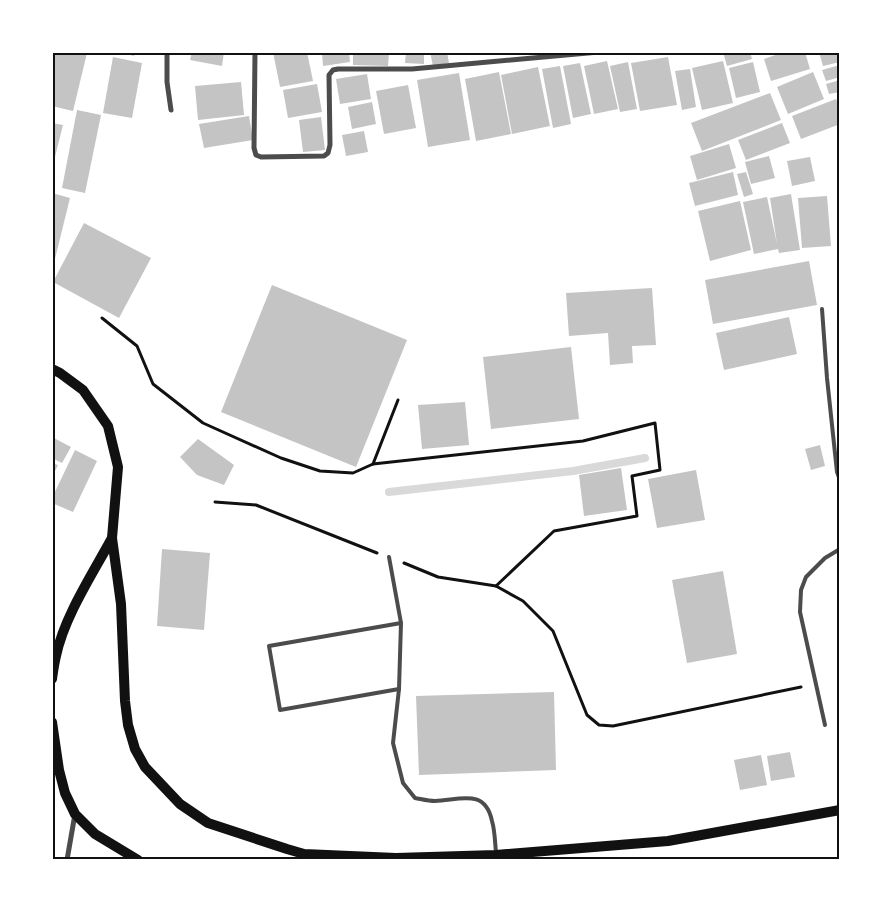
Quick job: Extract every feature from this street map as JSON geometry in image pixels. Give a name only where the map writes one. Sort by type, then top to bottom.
[{"type":"main road","points":[[52,370],[60,373],[83,390],[108,426],[118,467],[112,538],[121,604],[123,668],[128,725],[135,749],[146,768],[180,804],[208,823],[304,857],[396,858],[496,855],[668,841],[840,810]]},
{"type":"main road","points":[[52,679],[56,655],[66,626],[112,538]]},
{"type":"main road","points":[[52,722],[59,770],[65,793],[75,814],[95,834],[138,860]]},
{"type":"street","points":[[167,52],[167,82],[171,110]]},
{"type":"street","points":[[255,52],[254,148],[256,155],[261,157],[324,156],[328,153],[329,75],[338,68],[412,69],[599,52]]},
{"type":"street","points":[[67,860],[75,814]]},
{"type":"lane","points":[[822,309],[827,378],[837,472],[840,480]]},
{"type":"lane","points":[[825,725],[800,612],[801,590],[806,577],[825,558],[840,549]]},
{"type":"lane","points":[[389,557],[401,623],[399,689],[393,744],[403,783],[415,798],[432,801],[467,798],[479,799],[487,806],[492,821],[496,855]]},
{"type":"lane","points":[[399,689],[280,710],[270,646],[401,623]]},
{"type":"path","points":[[102,318],[137,346],[153,384],[203,424],[281,458],[320,471],[353,473],[373,464],[584,441],[655,423],[660,470],[632,476],[637,516],[554,531],[496,586]]},
{"type":"path","points":[[373,464],[398,400]]},
{"type":"path","points":[[214,502],[256,505],[438,576],[496,586],[523,601],[553,631],[587,715],[599,724],[613,726],[816,684]]},
{"type":"building","points":[[52,52],[87,53],[73,111],[52,106]]},
{"type":"building","points":[[120,52],[135,52],[134,56]]},
{"type":"building","points":[[192,52],[224,52],[222,66],[190,60]]},
{"type":"building","points":[[273,52],[307,52],[313,81],[280,87]]},
{"type":"building","points":[[322,52],[349,52],[350,62],[323,66]]},
{"type":"building","points":[[353,52],[389,52],[388,66],[353,65]]},
{"type":"building","points":[[406,52],[424,52],[424,64],[405,63]]},
{"type":"building","points":[[430,52],[447,52],[449,63],[433,66]]},
{"type":"building","points":[[723,52],[750,52],[752,59],[727,66]]},
{"type":"building","points":[[784,52],[805,52],[810,69],[771,81],[764,59]]},
{"type":"building","points":[[819,52],[840,52],[840,62],[823,66]]},
{"type":"building","points":[[113,57],[142,63],[132,118],[103,113]]},
{"type":"building","points":[[668,57],[677,105],[640,111],[631,63]]},
{"type":"building","points":[[607,61],[618,109],[594,114],[584,66]]},
{"type":"building","points":[[723,61],[733,103],[702,110],[692,68]]},
{"type":"building","points":[[628,62],[637,109],[620,112],[610,66]]},
{"type":"building","points":[[753,62],[760,92],[736,98],[729,68]]},
{"type":"building","points":[[580,63],[591,114],[573,118],[563,66]]},
{"type":"building","points":[[840,65],[840,77],[826,81],[822,70]]},
{"type":"building","points":[[560,66],[571,124],[553,128],[542,69]]},
{"type":"building","points":[[538,67],[550,126],[512,134],[501,75]]},
{"type":"building","points":[[690,69],[696,107],[682,110],[675,71]]},
{"type":"building","points":[[499,72],[511,134],[476,141],[465,79]]},
{"type":"building","points":[[813,72],[824,99],[788,114],[777,87]]},
{"type":"building","points":[[459,73],[470,140],[428,147],[417,80]]},
{"type":"building","points":[[367,74],[371,99],[340,104],[336,79]]},
{"type":"building","points":[[840,80],[840,92],[829,94],[826,84]]},
{"type":"building","points":[[241,82],[244,115],[198,120],[195,86]]},
{"type":"building","points":[[317,84],[322,112],[288,118],[283,90]]},
{"type":"building","points":[[408,85],[416,128],[384,134],[376,91]]},
{"type":"building","points":[[770,93],[781,120],[702,151],[691,123]]},
{"type":"building","points":[[836,99],[840,108],[840,124],[801,139],[792,116]]},
{"type":"building","points":[[372,102],[376,124],[352,129],[348,107]]},
{"type":"building","points":[[77,110],[101,115],[85,193],[62,188]]},
{"type":"building","points":[[249,116],[253,140],[204,148],[199,124]]},
{"type":"building","points":[[321,117],[325,150],[303,152],[299,120]]},
{"type":"building","points":[[52,123],[63,125],[55,157],[52,157]]},
{"type":"building","points":[[782,123],[790,143],[746,160],[738,140]]},
{"type":"building","points":[[364,131],[368,152],[346,156],[342,135]]},
{"type":"building","points":[[729,144],[736,168],[697,180],[690,156]]},
{"type":"building","points":[[769,156],[775,178],[751,184],[745,162]]},
{"type":"building","points":[[810,157],[815,181],[792,186],[787,161]]},
{"type":"building","points":[[733,172],[738,195],[695,206],[689,183]]},
{"type":"building","points":[[746,172],[753,194],[744,197],[737,174]]},
{"type":"building","points":[[52,193],[70,198],[53,267],[52,267]]},
{"type":"building","points":[[791,194],[800,250],[779,253],[778,249],[754,254],[743,202],[767,197],[777,244],[770,198]]},
{"type":"building","points":[[827,196],[831,246],[802,248],[798,198]]},
{"type":"building","points":[[740,201],[751,250],[710,261],[698,211]]},
{"type":"building","points":[[84,223],[151,258],[119,318],[53,282]]},
{"type":"building","points":[[809,261],[817,305],[713,324],[705,280]]},
{"type":"building","points":[[272,285],[407,340],[356,467],[221,412]]},
{"type":"building","points":[[652,288],[656,345],[632,346],[633,363],[610,365],[608,333],[569,336],[566,293]]},
{"type":"building","points":[[789,317],[797,354],[724,370],[716,333]]},
{"type":"building","points":[[571,347],[579,419],[491,429],[483,357]]},
{"type":"building","points":[[465,402],[469,445],[422,449],[418,405]]},
{"type":"building","points":[[52,437],[71,447],[62,463],[52,458]]},
{"type":"building","points":[[198,439],[234,465],[224,485],[197,475],[180,457]]},
{"type":"building","points":[[820,445],[825,466],[811,470],[805,449]]},
{"type":"building","points":[[75,450],[97,461],[73,512],[52,503],[52,498]]},
{"type":"building","points":[[52,463],[58,465],[52,477]]},
{"type":"building","points":[[621,468],[627,510],[584,516],[579,475]]},
{"type":"building","points":[[696,470],[705,520],[657,528],[648,479]]},
{"type":"building","points":[[162,549],[210,553],[204,630],[157,626]]},
{"type":"building","points":[[723,571],[737,654],[687,663],[672,580]]},
{"type":"building","points":[[554,692],[556,770],[419,775],[416,696]]},
{"type":"building","points":[[790,752],[795,777],[771,781],[767,756]]},
{"type":"building","points":[[761,755],[767,785],[740,790],[734,760]]},
{"type":"waterway","points":[[389,492],[573,471],[645,458]]}]
